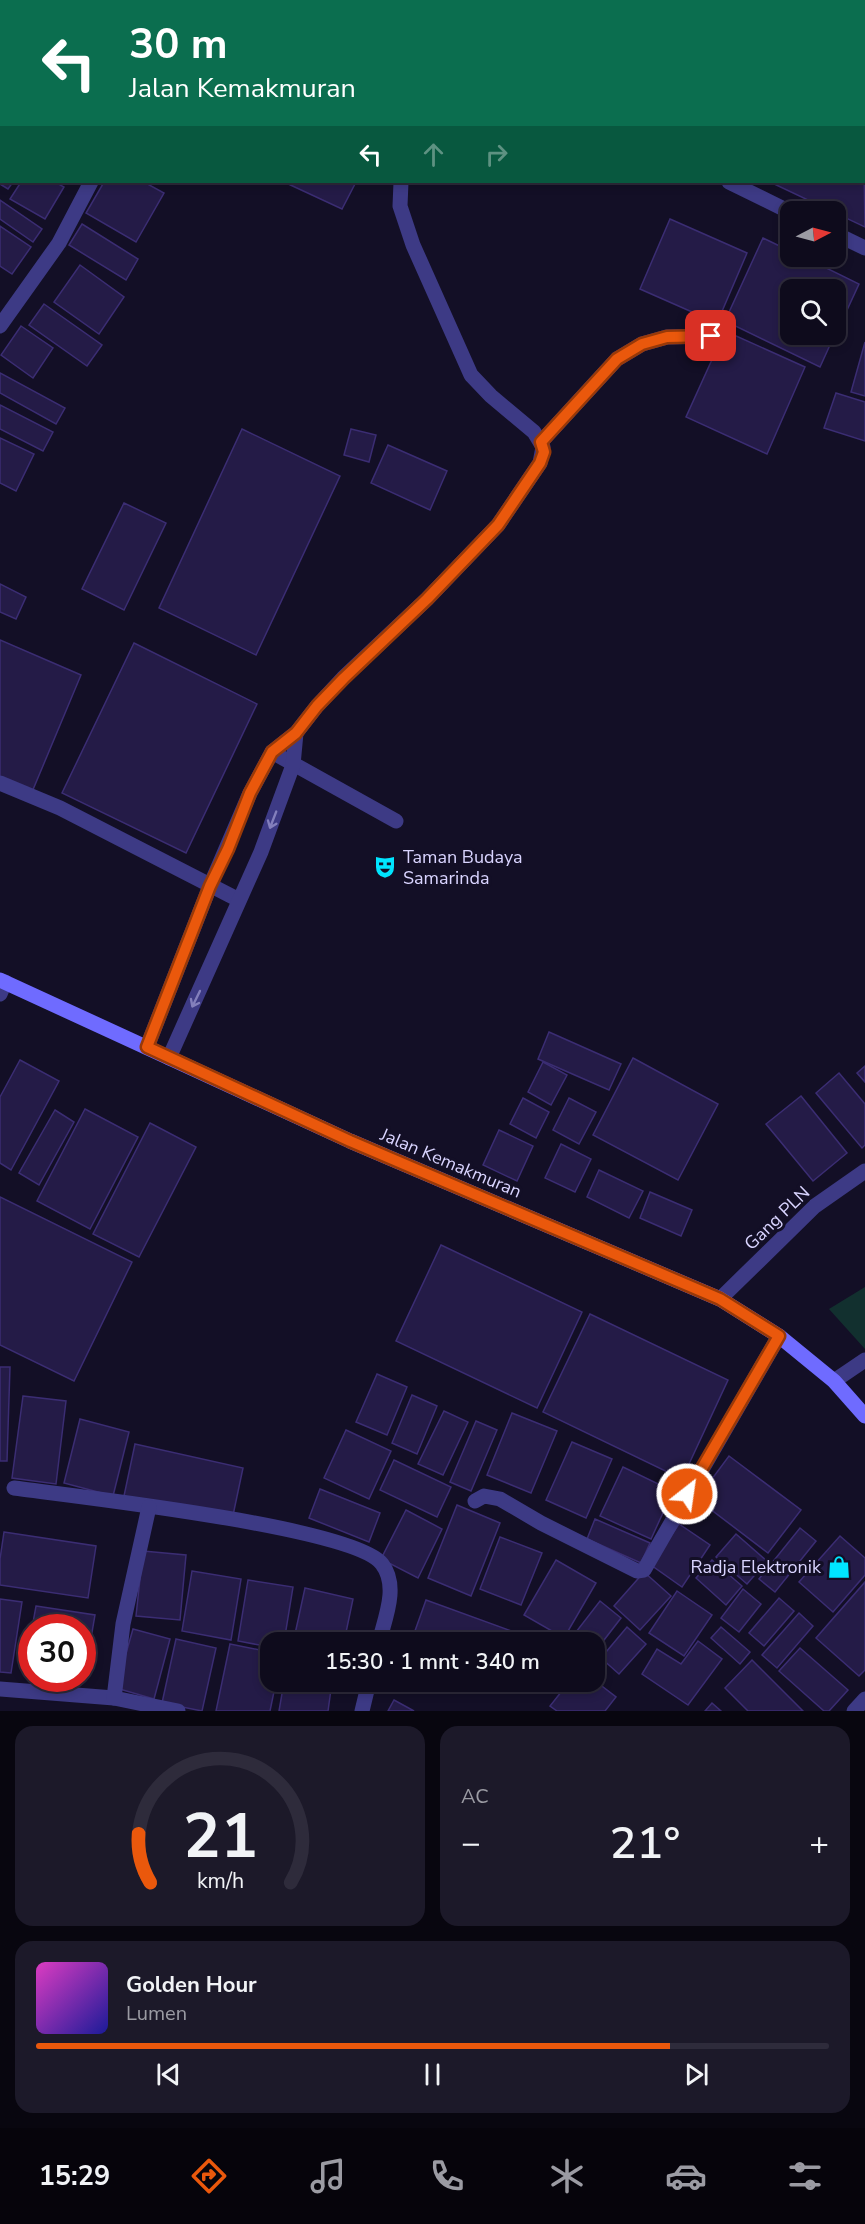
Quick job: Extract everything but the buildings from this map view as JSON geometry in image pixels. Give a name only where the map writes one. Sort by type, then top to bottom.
[{"type":"street","points":[[0,326],[59,243],[90,183]]},
{"type":"street","points":[[147,1047],[210,886],[228,849],[250,793],[272,752],[296,733],[317,706],[344,678],[427,599],[498,525],[540,463],[544,452],[534,432],[491,396],[471,375],[413,244],[400,206],[401,183]]},
{"type":"street","points":[[731,183],[780,207]]},
{"type":"street","points":[[846,239],[865,248]]},
{"type":"street","points":[[541,442],[617,359],[642,344],[667,337],[711,336]]},
{"type":"street","points":[[169,1058],[261,852],[293,765],[296,733]]},
{"type":"street","points":[[272,752],[396,821]]},
{"type":"street","points":[[0,783],[60,808],[239,900]]},
{"type":"street","name":"Jalan Kemakmuran","points":[[2,985],[147,1047],[350,1141],[720,1299],[779,1336],[834,1381],[865,1416]]},
{"type":"street","name":"Gang PLN","points":[[720,1299],[815,1206],[865,1171]]},
{"type":"street","points":[[475,1501],[484,1496],[500,1499],[541,1524],[637,1571],[644,1570],[779,1336]]},
{"type":"street","points":[[834,1381],[865,1360]]},
{"type":"street","points":[[14,1488],[306,1533],[356,1548],[373,1555],[382,1563],[390,1578],[390,1601],[382,1632]]},
{"type":"street","points":[[114,1698],[123,1624],[149,1507]]},
{"type":"street","points":[[0,1689],[114,1698],[178,1711]]},
{"type":"street","points":[[362,1711],[367,1692]]},
{"type":"street","points":[[854,1711],[865,1699]]},
{"type":"green space","points":[[865,1287],[865,1349],[829,1309]]},
{"type":"place","name":"Taman Budaya Samarinda","points":[[385,867]]},
{"type":"place","name":"Radja Elektronik","points":[[839,1567]]},
{"type":"route","points":[[687,1494],[779,1336],[720,1299],[350,1141],[147,1047],[210,886],[228,849],[250,793],[272,752],[296,733],[317,706],[344,678],[427,599],[498,525],[540,463],[544,452],[541,442],[617,359],[642,344],[667,337],[711,336]]}]
